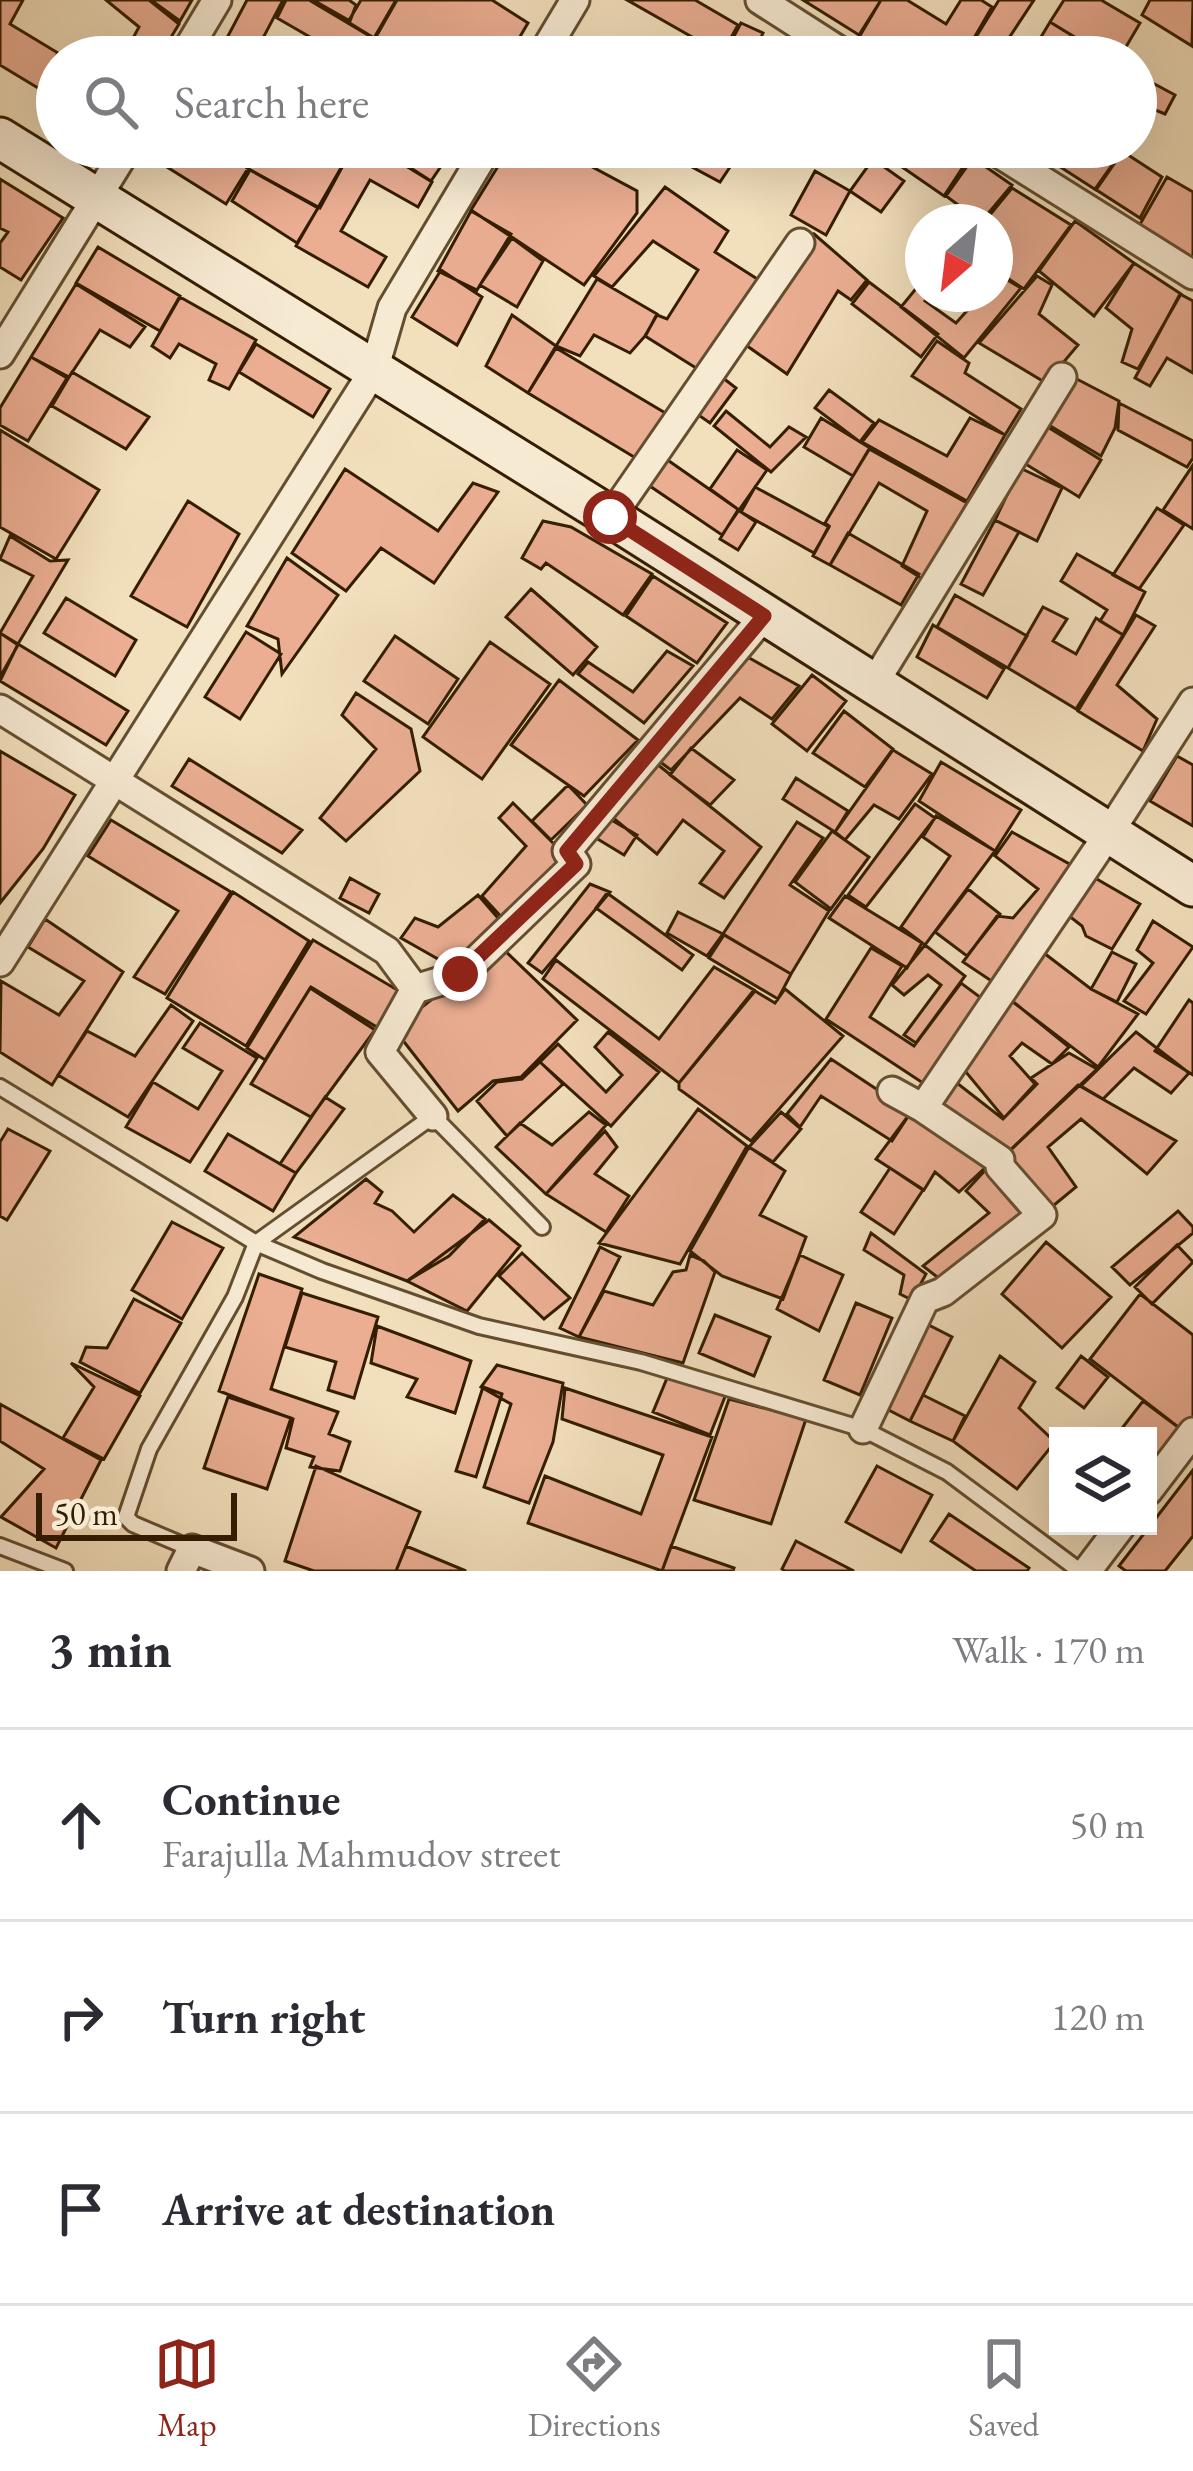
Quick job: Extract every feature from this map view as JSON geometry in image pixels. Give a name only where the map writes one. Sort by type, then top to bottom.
[{"type":"main road","points":[[0,138],[36,160]]},
{"type":"main road","points":[[48,168],[1193,886]]},
{"type":"street","points":[[196,36],[218,0]]},
{"type":"street","points":[[554,36],[575,0]]},
{"type":"street","points":[[760,0],[816,36]]},
{"type":"street","points":[[0,354],[115,168]]},
{"type":"street","points":[[0,962],[374,370],[392,308],[475,168]]},
{"type":"street","points":[[1022,168],[1193,275]]},
{"type":"street","points":[[610,517],[800,243]]},
{"type":"street","points":[[873,685],[1062,377]]},
{"type":"street","points":[[433,1116],[380,1052],[415,989],[460,974],[576,864],[567,851],[764,616]]},
{"type":"street","points":[[923,1108],[1193,702]]},
{"type":"street","points":[[0,709],[387,951],[415,989]]},
{"type":"street","points":[[862,1429],[925,1299],[944,1292],[1042,1215],[1000,1167],[1000,1160],[892,1091]]},
{"type":"street","points":[[1157,1479],[1193,1432]]},
{"type":"street","points":[[1084,1571],[1114,1535]]},
{"type":"street","points":[[187,1560],[250,1571]]},
{"type":"lane","points":[[0,1087],[256,1243],[322,1271],[479,1326],[641,1362],[862,1429],[947,1472],[1084,1571]]},
{"type":"lane","points":[[187,1560],[126,1516],[149,1449],[235,1297],[256,1243],[433,1116],[542,1227]]},
{"type":"lane","points":[[0,1546],[65,1571]]},
{"type":"building","points":[[0,0],[23,0],[10,24],[36,40],[36,87],[0,65]]},
{"type":"building","points":[[106,0],[149,0],[179,24],[172,36],[134,36],[139,27]]},
{"type":"building","points":[[151,0],[192,0],[180,21]]},
{"type":"building","points":[[247,0],[283,0],[264,36],[228,36]]},
{"type":"building","points":[[286,0],[309,0],[370,36],[308,36],[277,18]]},
{"type":"building","points":[[313,0],[349,0],[356,5],[350,21]]},
{"type":"building","points":[[361,0],[396,0],[375,36],[348,22]]},
{"type":"building","points":[[397,0],[492,0],[528,23],[520,36],[376,36]]},
{"type":"building","points":[[627,0],[695,0],[738,25],[732,36],[690,36]]},
{"type":"building","points":[[803,0],[881,0],[859,35]]},
{"type":"building","points":[[881,0],[907,0],[946,24],[961,0],[981,0],[992,7],[975,36],[860,36]]},
{"type":"building","points":[[999,0],[1034,0],[1010,36],[977,36]]},
{"type":"building","points":[[1064,0],[1101,0],[1140,23],[1132,36],[1073,36],[1050,22]]},
{"type":"building","points":[[1150,0],[1193,0],[1192,46],[1142,15]]},
{"type":"building","points":[[1050,22],[1073,36],[1042,36]]},
{"type":"building","points":[[741,23],[763,33],[762,36],[734,36]]},
{"type":"building","points":[[1157,85],[1175,95],[1165,114],[1157,111]]},
{"type":"building","points":[[169,168],[248,168],[226,204]]},
{"type":"building","points":[[247,168],[342,168],[320,208]]},
{"type":"building","points":[[341,168],[409,168],[432,182],[418,207],[370,180],[341,231],[386,257],[368,287],[296,246]]},
{"type":"building","points":[[411,168],[440,168],[431,181]]},
{"type":"building","points":[[497,168],[594,168],[637,191],[637,213],[584,285],[471,210]]},
{"type":"building","points":[[694,168],[729,168],[720,182]]},
{"type":"building","points":[[867,168],[886,168],[904,181],[881,212],[850,191]]},
{"type":"building","points":[[904,168],[962,168],[944,196]]},
{"type":"building","points":[[966,168],[987,168],[1012,185],[996,204],[957,204],[946,196]]},
{"type":"building","points":[[1062,168],[1111,168],[1096,190]]},
{"type":"building","points":[[1110,168],[1148,168],[1162,177],[1140,218],[1095,189]]},
{"type":"building","points":[[250,170],[318,208],[297,243],[232,201]]},
{"type":"building","points":[[815,171],[850,191],[826,235],[791,215]]},
{"type":"building","points":[[1167,177],[1193,192],[1193,259],[1139,226]]},
{"type":"building","points":[[0,179],[63,218],[21,280],[0,267],[0,243],[8,232],[0,228]]},
{"type":"building","points":[[665,187],[728,231],[715,252],[762,282],[704,373],[645,336],[657,315],[667,319],[698,270],[653,241],[612,287],[594,276]]},
{"type":"building","points":[[1012,188],[1071,225],[1024,289],[1013,282],[1013,204],[999,204]]},
{"type":"building","points":[[471,211],[511,234],[477,290],[438,271]]},
{"type":"building","points":[[1075,221],[1134,263],[1094,316],[1039,271]]},
{"type":"building","points":[[814,234],[867,280],[851,300],[838,291],[787,374],[743,343]]},
{"type":"building","points":[[512,238],[543,261],[517,307],[480,285]]},
{"type":"building","points":[[98,247],[180,296],[160,331],[76,283]]},
{"type":"building","points":[[1134,263],[1181,294],[1138,369],[1122,362],[1132,329],[1106,308]]},
{"type":"building","points":[[441,270],[482,297],[457,345],[412,317]]},
{"type":"building","points":[[1037,276],[1052,285],[1039,314],[1078,345],[1046,383],[979,343],[1006,312],[1013,312],[1013,304]]},
{"type":"building","points":[[597,279],[657,314],[630,353],[594,335],[580,356],[556,346]]},
{"type":"building","points":[[869,282],[938,334],[921,357],[852,304]]},
{"type":"building","points":[[76,284],[145,327],[130,347],[100,330],[69,377],[31,357]]},
{"type":"building","points":[[1180,294],[1193,301],[1193,373],[1167,358],[1150,386],[1135,378]]},
{"type":"building","points":[[180,297],[256,340],[229,389],[209,380],[216,364],[179,344],[170,358],[152,346]]},
{"type":"building","points":[[907,312],[940,312],[956,323],[966,312],[1001,312],[964,358]]},
{"type":"building","points":[[512,315],[556,346],[528,393],[486,366]]},
{"type":"building","points":[[937,341],[969,363],[965,373],[1021,409],[1005,435],[912,376]]},
{"type":"building","points":[[256,344],[330,389],[313,417],[239,372]]},
{"type":"building","points":[[556,348],[667,414],[639,460],[528,393]]},
{"type":"building","points":[[31,357],[67,378],[28,441],[0,425],[0,408]]},
{"type":"building","points":[[72,372],[149,417],[126,449],[52,406]]},
{"type":"building","points":[[1071,376],[1119,401],[1115,428],[1101,456],[1047,424]]},
{"type":"building","points":[[723,378],[736,388],[710,423],[697,414]]},
{"type":"building","points":[[829,390],[874,423],[860,442],[815,408]]},
{"type":"building","points":[[1119,403],[1193,441],[1193,458],[1187,467],[1118,430]]},
{"type":"building","points":[[726,411],[770,447],[789,427],[806,437],[771,472],[714,426]]},
{"type":"building","points":[[821,418],[870,448],[853,476],[804,447]]},
{"type":"building","points":[[970,418],[1005,435],[967,501],[862,442],[879,420],[947,456]]},
{"type":"building","points":[[1046,426],[1101,460],[1079,497],[1024,463]]},
{"type":"building","points":[[0,430],[99,490],[56,559],[0,527]]},
{"type":"building","points":[[869,449],[967,503],[924,580],[902,566],[927,511],[879,483],[830,565],[813,556],[829,526],[825,523]]},
{"type":"building","points":[[737,450],[767,470],[739,510],[710,489]]},
{"type":"building","points":[[659,454],[739,510],[722,535],[641,480]]},
{"type":"building","points":[[1193,465],[1193,529],[1163,510]]},
{"type":"building","points":[[1020,468],[1062,488],[1037,541],[995,520]]},
{"type":"building","points":[[345,469],[438,531],[473,483],[498,492],[434,583],[381,548],[346,591],[292,553]]},
{"type":"building","points":[[755,487],[829,527],[814,553],[741,512]]},
{"type":"building","points":[[188,501],[239,534],[187,627],[131,596]]},
{"type":"building","points":[[1157,508],[1184,525],[1139,589],[1113,575]]},
{"type":"building","points":[[738,510],[756,522],[738,550],[720,539]]},
{"type":"building","points":[[995,520],[1019,532],[983,595],[961,584]]},
{"type":"building","points":[[543,521],[571,527],[652,574],[623,615],[546,563],[541,569],[522,558]]},
{"type":"building","points":[[848,533],[919,574],[901,605],[830,565]]},
{"type":"building","points":[[10,536],[50,561],[68,560],[18,644],[0,633],[33,576],[0,559]]},
{"type":"building","points":[[1077,554],[1145,592],[1123,635],[1100,621],[1107,610],[1061,581]]},
{"type":"building","points":[[287,558],[338,595],[282,674],[278,639],[247,626]]},
{"type":"building","points":[[653,576],[727,623],[697,663],[626,616]]},
{"type":"building","points":[[531,589],[597,647],[573,675],[506,617]]},
{"type":"building","points":[[955,595],[1027,636],[1008,668],[937,627]]},
{"type":"building","points":[[66,598],[136,640],[115,676],[44,633]]},
{"type":"building","points":[[1043,607],[1067,619],[1053,641],[1076,654],[1096,618],[1123,635],[1076,709],[1008,668]]},
{"type":"building","points":[[1136,615],[1155,626],[1117,685],[1157,719],[1143,751],[1078,711]]},
{"type":"building","points":[[933,625],[1004,669],[987,698],[917,657]]},
{"type":"building","points":[[246,632],[281,654],[240,719],[205,697]]},
{"type":"building","points":[[0,633],[18,645],[0,677]]},
{"type":"building","points":[[395,636],[458,679],[428,724],[364,681]]},
{"type":"building","points":[[490,642],[550,684],[482,779],[423,737]]},
{"type":"building","points":[[18,644],[128,711],[106,745],[0,681]]},
{"type":"building","points":[[667,651],[693,666],[644,723],[578,674],[588,662],[633,692]]},
{"type":"building","points":[[744,655],[799,686],[772,719],[740,698],[671,770],[659,761]]},
{"type":"building","points":[[812,675],[846,701],[807,751],[772,724]]},
{"type":"building","points":[[559,680],[638,740],[584,796],[511,745]]},
{"type":"building","points":[[356,693],[411,729],[420,771],[346,841],[320,818],[376,749],[342,715]]},
{"type":"building","points":[[844,711],[893,749],[865,787],[813,753]]},
{"type":"building","points":[[691,748],[734,780],[710,805],[670,775]]},
{"type":"building","points":[[893,750],[932,774],[899,819],[874,805],[845,840],[835,832]]},
{"type":"building","points":[[0,751],[75,795],[43,849],[0,903]]},
{"type":"building","points":[[1177,756],[1193,765],[1193,826],[1150,801]]},
{"type":"building","points":[[189,759],[302,830],[282,853],[172,786]]},
{"type":"building","points":[[941,762],[1021,810],[995,851],[919,801]]},
{"type":"building","points":[[657,764],[761,847],[724,898],[700,883],[724,851],[683,820],[657,854],[612,817]]},
{"type":"building","points":[[796,778],[848,811],[835,832],[783,799]]},
{"type":"building","points":[[568,785],[587,805],[551,840],[532,821]]},
{"type":"building","points":[[513,803],[572,862],[507,923],[482,896],[526,846],[499,818]]},
{"type":"building","points":[[915,804],[935,818],[866,907],[848,895]]},
{"type":"building","points":[[936,816],[995,851],[925,945],[901,927],[950,856],[923,837]]},
{"type":"building","points":[[608,818],[637,835],[624,855],[596,838]]},
{"type":"building","points":[[111,820],[231,892],[165,994],[134,977],[178,911],[88,856]]},
{"type":"building","points":[[797,822],[823,838],[790,885],[829,911],[791,974],[723,934]]},
{"type":"building","points":[[832,831],[869,857],[831,909],[795,882]]},
{"type":"building","points":[[1012,832],[1082,871],[996,984],[963,962],[997,916],[1013,918],[1038,889],[995,856]]},
{"type":"building","points":[[350,878],[379,894],[369,913],[340,898]]},
{"type":"building","points":[[1095,878],[1140,904],[1112,949],[1086,936],[1069,916]]},
{"type":"building","points":[[590,884],[610,892],[542,973],[528,963]]},
{"type":"building","points":[[968,889],[1000,914],[967,956],[935,932]]},
{"type":"building","points":[[233,892],[309,941],[246,1046],[167,998]]},
{"type":"building","points":[[607,893],[693,955],[682,970],[596,908]]},
{"type":"building","points":[[478,895],[504,925],[452,967],[401,938],[415,918],[438,927]]},
{"type":"building","points":[[845,896],[922,943],[907,968],[829,918]]},
{"type":"building","points":[[678,912],[723,934],[707,956],[667,933]]},
{"type":"building","points":[[45,919],[123,972],[52,1085],[0,1052],[1,981],[59,1015],[84,981],[28,947]]},
{"type":"building","points":[[1153,921],[1193,947],[1146,1014],[1124,1001],[1153,963],[1137,950]]},
{"type":"building","points":[[724,935],[791,974],[778,999],[709,958]]},
{"type":"building","points":[[313,940],[399,991],[380,1029],[311,987],[265,1060],[247,1048]]},
{"type":"building","points":[[925,945],[965,976],[916,1043],[904,1035],[941,985],[928,975],[904,995],[892,985]]},
{"type":"building","points":[[500,946],[577,1020],[521,1077],[493,1081],[458,1111],[394,1029]]},
{"type":"building","points":[[871,948],[902,966],[870,1017],[914,1046],[961,983],[988,1003],[929,1087],[826,1019]]},
{"type":"building","points":[[1040,950],[1091,989],[1138,1014],[1098,1067],[1005,996]]},
{"type":"building","points":[[1112,952],[1136,964],[1117,1002],[1091,989]]},
{"type":"building","points":[[556,960],[659,1039],[714,967],[754,990],[679,1083],[543,979]]},
{"type":"building","points":[[310,988],[375,1030],[311,1117],[251,1084]]},
{"type":"building","points":[[785,989],[843,1036],[751,1141],[679,1089],[679,1083],[755,991],[775,1003]]},
{"type":"building","points":[[1011,1000],[1069,1047],[1052,1064],[1022,1043],[1010,1056],[1035,1084],[1004,1118],[965,1071]]},
{"type":"building","points":[[1189,1000],[1193,1003],[1193,1075],[1155,1051]]},
{"type":"building","points":[[171,1005],[193,1021],[128,1117],[58,1075],[87,1031],[135,1056]]},
{"type":"building","points":[[200,1023],[257,1058],[190,1162],[126,1127],[153,1082],[198,1109],[222,1071],[183,1048]]},
{"type":"building","points":[[608,1032],[659,1072],[611,1126],[540,1062],[558,1044],[606,1092],[622,1075],[595,1047]]},
{"type":"building","points":[[1136,1032],[1189,1073],[1171,1093],[1134,1068],[1103,1099],[1081,1086]]},
{"type":"building","points":[[1069,1053],[1097,1069],[1000,1160],[933,1110],[957,1083],[1003,1119],[1037,1084],[1031,1078]]},
{"type":"building","points":[[831,1059],[911,1112],[892,1141],[821,1096],[800,1127],[787,1114]]},
{"type":"building","points":[[540,1062],[563,1084],[507,1136],[477,1101],[497,1082],[522,1079]]},
{"type":"building","points":[[1078,1085],[1176,1141],[1147,1174],[1081,1119],[1048,1147],[1076,1187],[1042,1215],[1000,1160]]},
{"type":"building","points":[[325,1097],[344,1109],[296,1173],[280,1164]]},
{"type":"building","points":[[698,1109],[747,1146],[680,1264],[599,1243]]},
{"type":"building","points":[[589,1112],[606,1125],[546,1194],[496,1147],[520,1123],[552,1145]]},
{"type":"building","points":[[781,1112],[801,1129],[773,1162],[749,1147]]},
{"type":"building","points":[[911,1112],[988,1165],[959,1192],[935,1172],[924,1190],[876,1159]]},
{"type":"building","points":[[8,1129],[50,1151],[7,1220],[0,1216],[0,1142]]},
{"type":"building","points":[[605,1131],[617,1147],[595,1174],[629,1196],[606,1232],[546,1194]]},
{"type":"building","points":[[228,1134],[296,1173],[273,1211],[205,1171]]},
{"type":"building","points":[[749,1147],[785,1171],[760,1215],[806,1237],[783,1299],[722,1276],[690,1251]]},
{"type":"building","points":[[991,1164],[1031,1219],[945,1283],[923,1266],[989,1213],[966,1191]]},
{"type":"building","points":[[890,1168],[923,1190],[894,1234],[861,1212]]},
{"type":"building","points":[[366,1179],[382,1192],[375,1203],[392,1211],[414,1232],[453,1195],[485,1219],[449,1256],[407,1281],[294,1237]]},
{"type":"building","points":[[1178,1211],[1193,1233],[1130,1285],[1112,1267]]},
{"type":"building","points":[[489,1220],[520,1246],[467,1311],[407,1281]]},
{"type":"building","points":[[172,1222],[223,1248],[182,1319],[132,1290]]},
{"type":"building","points":[[871,1233],[926,1274],[912,1300],[900,1294],[904,1275],[864,1250]]},
{"type":"building","points":[[1046,1242],[1111,1297],[1062,1348],[1002,1294]]},
{"type":"building","points":[[1177,1245],[1193,1262],[1152,1304],[1135,1287]]},
{"type":"building","points":[[600,1247],[620,1257],[579,1337],[560,1328]]},
{"type":"building","points":[[522,1253],[570,1298],[544,1319],[499,1276]]},
{"type":"building","points":[[690,1255],[715,1272],[683,1363],[579,1337],[604,1291],[653,1305],[673,1272],[686,1270]]},
{"type":"building","points":[[800,1255],[843,1275],[819,1331],[777,1309]]},
{"type":"building","points":[[259,1274],[302,1289],[271,1389],[338,1412],[329,1434],[350,1442],[340,1471],[310,1467],[314,1457],[286,1448],[293,1419],[219,1391]]},
{"type":"building","points":[[302,1293],[378,1317],[354,1398],[328,1390],[336,1362],[285,1347]]},
{"type":"building","points":[[1140,1294],[1193,1335],[1193,1424],[1186,1433],[1090,1359]]},
{"type":"building","points":[[134,1299],[181,1323],[140,1393],[80,1362],[86,1347],[107,1348]]},
{"type":"building","points":[[856,1303],[892,1318],[860,1395],[824,1380]]},
{"type":"building","points":[[715,1315],[770,1337],[754,1376],[699,1353]]},
{"type":"building","points":[[919,1320],[952,1337],[910,1421],[877,1404]]},
{"type":"building","points":[[377,1326],[471,1361],[455,1413],[407,1397],[417,1379],[371,1363]]},
{"type":"building","points":[[1000,1356],[1035,1382],[1019,1408],[1049,1436],[1049,1449],[1017,1489],[953,1441]]},
{"type":"building","points":[[1081,1356],[1108,1377],[1084,1408],[1057,1388]]},
{"type":"building","points":[[71,1363],[140,1396],[104,1459],[63,1438],[94,1387]]},
{"type":"building","points":[[497,1365],[563,1383],[553,1442],[529,1503],[484,1487],[511,1404],[481,1387]]},
{"type":"building","points":[[670,1371],[726,1394],[710,1435],[653,1412]]},
{"type":"building","points":[[483,1387],[502,1394],[476,1477],[456,1471]]},
{"type":"building","points":[[565,1388],[712,1437],[662,1571],[528,1523],[545,1476],[641,1514],[663,1455],[562,1419]]},
{"type":"building","points":[[923,1395],[965,1416],[953,1441],[910,1421]]},
{"type":"building","points":[[228,1397],[291,1418],[267,1489],[204,1468]]},
{"type":"building","points":[[729,1399],[806,1419],[771,1524],[694,1500]]},
{"type":"building","points":[[1143,1401],[1186,1433],[1157,1470],[1157,1427],[1123,1427]]},
{"type":"building","points":[[0,1404],[101,1460],[56,1548],[1,1517],[44,1469],[0,1441]]},
{"type":"building","points":[[316,1466],[420,1512],[396,1571],[314,1571],[285,1561]]},
{"type":"building","points":[[877,1466],[932,1495],[901,1552],[846,1522]]},
{"type":"building","points":[[1193,1470],[1193,1536],[1165,1571],[1126,1571],[1119,1566],[1143,1535],[1157,1535],[1157,1517]]},
{"type":"building","points":[[949,1514],[1029,1568],[1027,1571],[976,1571],[931,1541]]},
{"type":"building","points":[[796,1541],[854,1571],[785,1571]]},
{"type":"building","points":[[406,1546],[466,1571],[396,1571]]},
{"type":"building","points":[[671,1546],[734,1568],[733,1571],[662,1571]]},
{"type":"route","points":[[460,974],[576,864],[567,851],[764,616],[610,517]]}]
